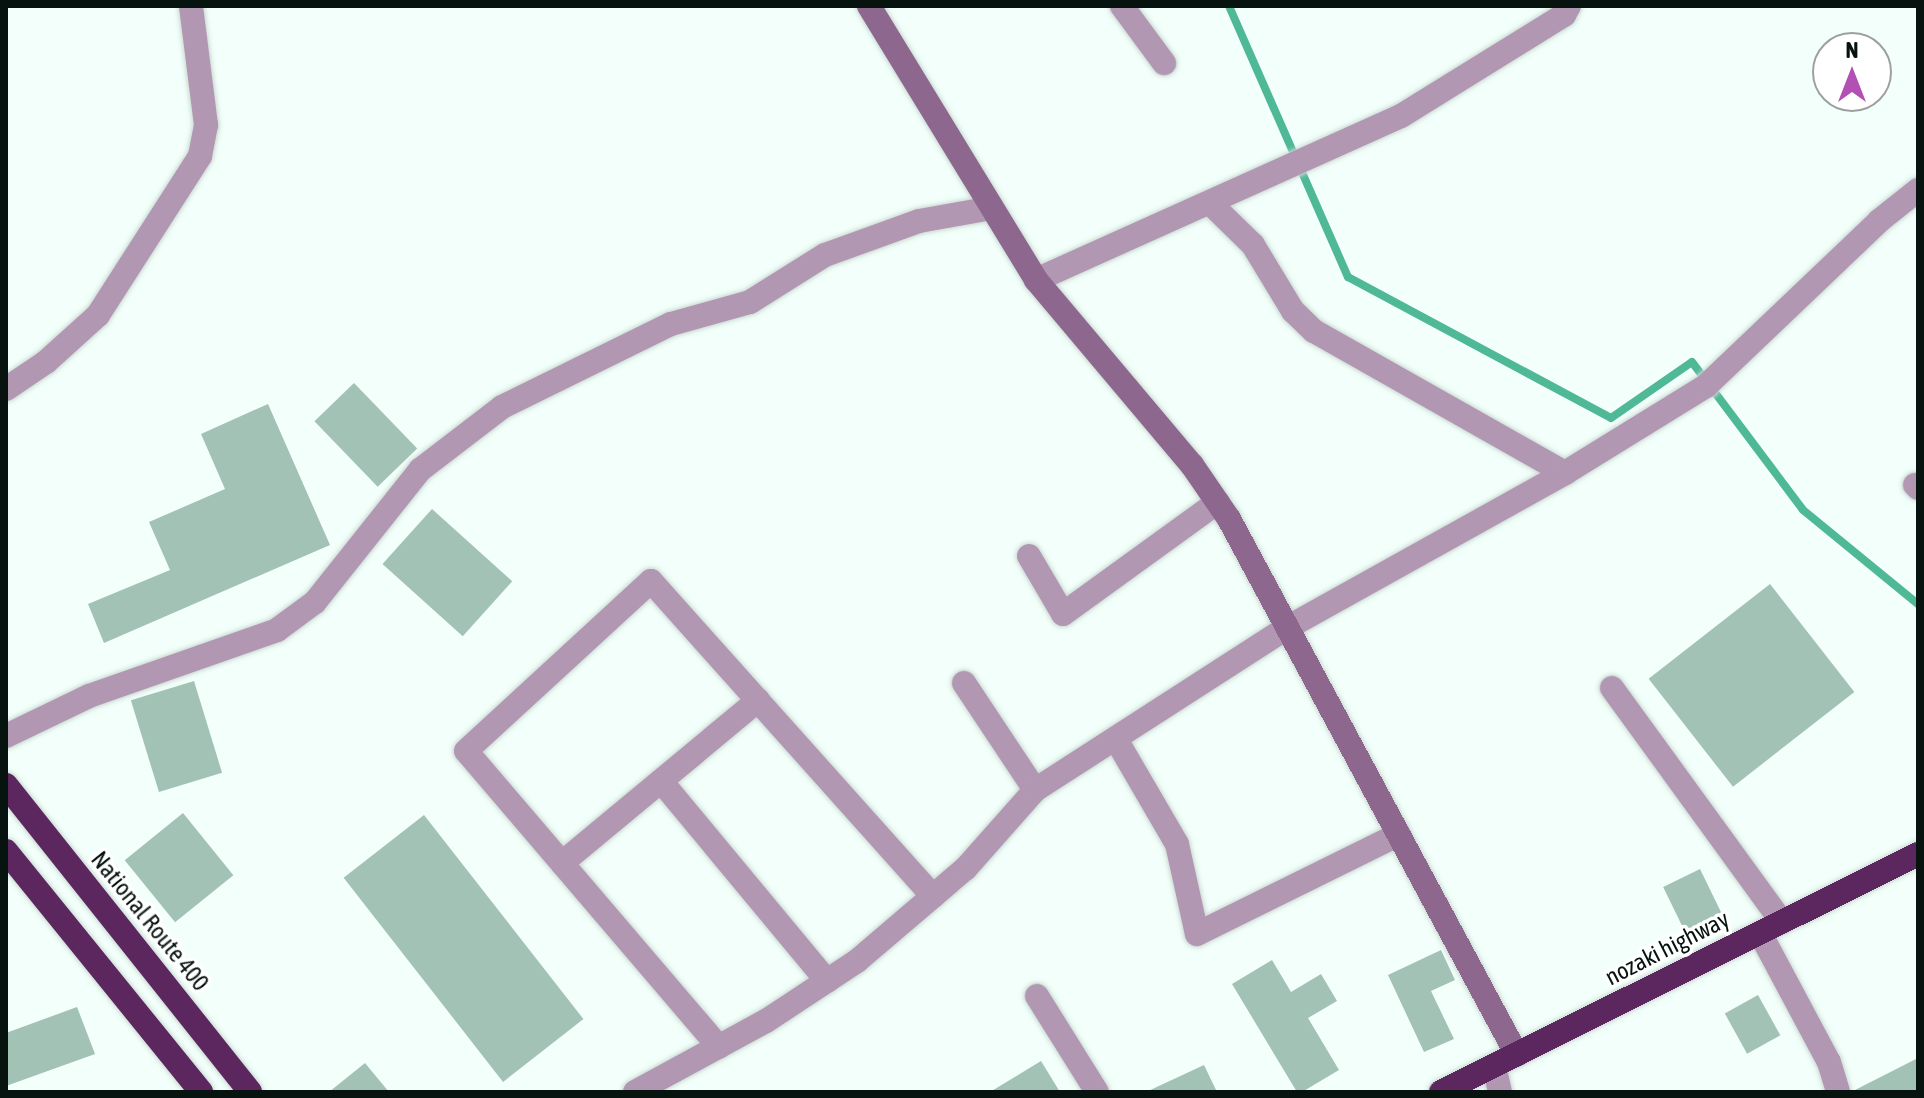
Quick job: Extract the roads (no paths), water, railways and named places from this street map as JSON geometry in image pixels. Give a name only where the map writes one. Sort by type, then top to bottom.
[{"type":"highway","name":"National Route 400","points":[[6,785],[250,1092]]},
{"type":"highway","points":[[6,851],[201,1092]]},
{"type":"highway","name":"nozaki highway","points":[[1441,1092],[1918,854]]},
{"type":"street","points":[[6,389],[46,362],[98,315],[200,156],[206,125],[191,6]]},
{"type":"street","points":[[869,6],[1036,280],[1218,502],[1517,1055]]},
{"type":"street","points":[[1122,6],[1164,63]]},
{"type":"street","points":[[1036,280],[1401,116],[1564,15],[1569,6]]},
{"type":"street","points":[[635,1092],[719,1047],[827,981],[966,868],[1035,790],[1117,741],[1285,629],[1565,473],[1706,386],[1879,221],[1918,190]]},
{"type":"street","points":[[1210,203],[1253,245],[1293,311],[1314,331],[1565,473]]},
{"type":"street","points":[[6,736],[89,696],[277,630],[315,602],[420,470],[502,407],[671,324],[750,302],[825,255],[919,221],[992,208]]},
{"type":"street","points":[[1029,556],[1063,614],[1218,502]]},
{"type":"street","points":[[719,1047],[466,751],[651,581],[933,896]]},
{"type":"street","points":[[964,683],[1035,790]]},
{"type":"street","points":[[1612,688],[1771,928],[1829,1062],[1838,1092]]},
{"type":"street","points":[[562,863],[758,700]]},
{"type":"street","points":[[1117,741],[1177,844],[1197,934],[1399,834]]},
{"type":"street","points":[[661,781],[827,981]]},
{"type":"street","points":[[1037,996],[1097,1092]]},
{"type":"street","points":[[1494,1066],[1500,1092]]},
{"type":"waterway","points":[[1229,6],[1348,277],[1611,418],[1692,362],[1803,510],[1918,604]]}]
